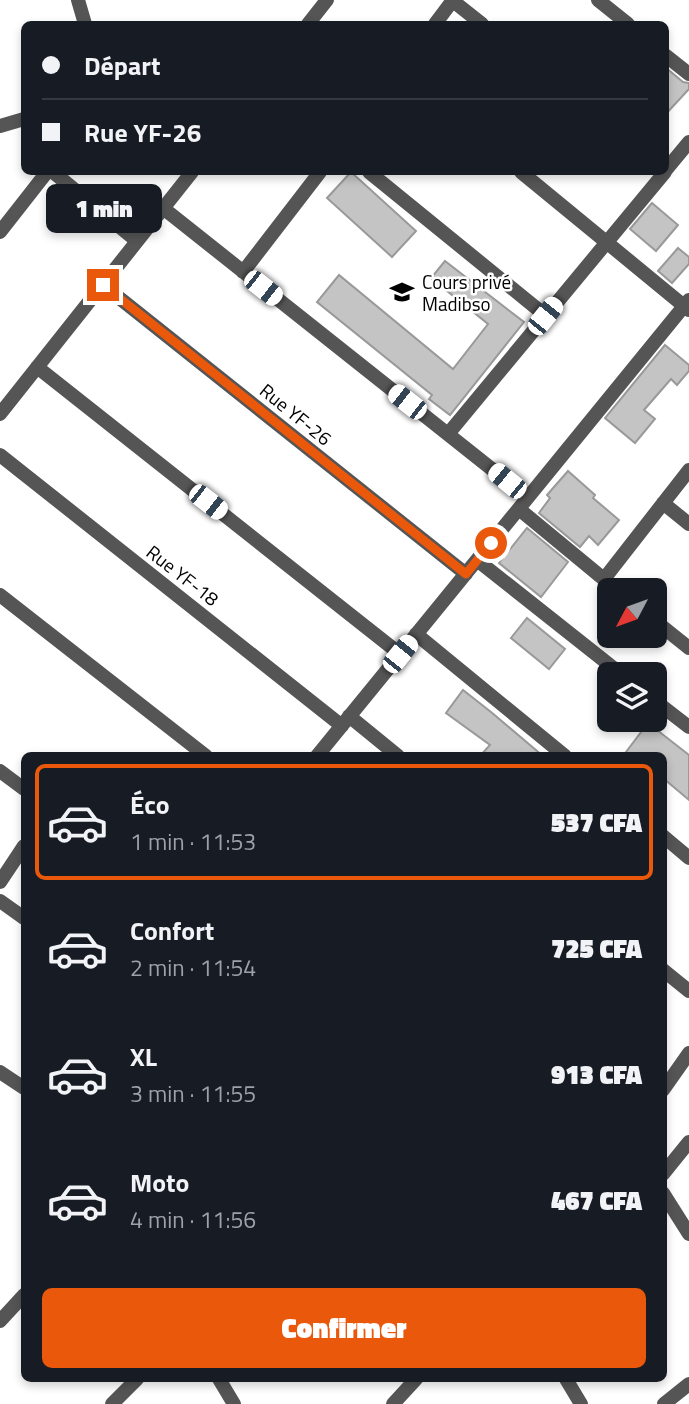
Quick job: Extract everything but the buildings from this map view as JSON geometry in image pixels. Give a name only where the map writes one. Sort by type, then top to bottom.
[{"type":"street","points":[[78,0],[84,21]]},
{"type":"street","points":[[310,21],[327,0]]},
{"type":"street","points":[[437,21],[453,0],[478,21]]},
{"type":"street","points":[[598,0],[624,21]]},
{"type":"street","points":[[669,58],[689,74]]},
{"type":"street","points":[[0,126],[21,120]]},
{"type":"street","points":[[669,165],[689,142]]},
{"type":"street","points":[[0,233],[45,175]]},
{"type":"street","points":[[57,175],[137,240]]},
{"type":"street","points":[[0,414],[190,175]]},
{"type":"street","points":[[243,272],[318,175]]},
{"type":"street","points":[[373,175],[545,316]]},
{"type":"street","points":[[320,752],[687,305],[525,175]]},
{"type":"street","points":[[448,434],[661,175]]},
{"type":"street","points":[[163,208],[448,434],[603,578]]},
{"type":"street","name":"Rue YF-26","points":[[103,285],[466,574]]},
{"type":"street","points":[[37,367],[400,654]]},
{"type":"street","name":"Rue YF-18","points":[[0,455],[346,721],[392,752]]},
{"type":"street","points":[[605,578],[689,470]]},
{"type":"street","points":[[663,503],[689,524]]},
{"type":"street","points":[[477,560],[606,662]]},
{"type":"street","points":[[0,594],[201,752]]},
{"type":"street","points":[[667,630],[689,648]]},
{"type":"street","points":[[416,634],[560,752]]},
{"type":"street","points":[[667,710],[689,727]]},
{"type":"street","points":[[0,771],[21,787]]},
{"type":"street","points":[[667,839],[689,858]]},
{"type":"street","points":[[0,882],[21,850]]},
{"type":"street","points":[[0,901],[21,916]]},
{"type":"street","points":[[667,973],[689,990]]},
{"type":"street","points":[[667,1084],[689,1053]]},
{"type":"street","points":[[0,1072],[21,1086]]},
{"type":"street","points":[[667,1169],[689,1142]]},
{"type":"street","points":[[667,1199],[689,1234]]},
{"type":"street","points":[[0,1321],[21,1298]]},
{"type":"street","points":[[112,1404],[133,1382]]},
{"type":"street","points":[[221,1382],[234,1404]]},
{"type":"street","points":[[393,1404],[413,1382]]},
{"type":"street","points":[[567,1382],[581,1404]]},
{"type":"street","points":[[664,1404],[689,1384]]},
{"type":"place","name":"Cours privé Madibso","points":[[402,292]]},
{"type":"route","points":[[103,285],[466,574],[491,543]]}]
